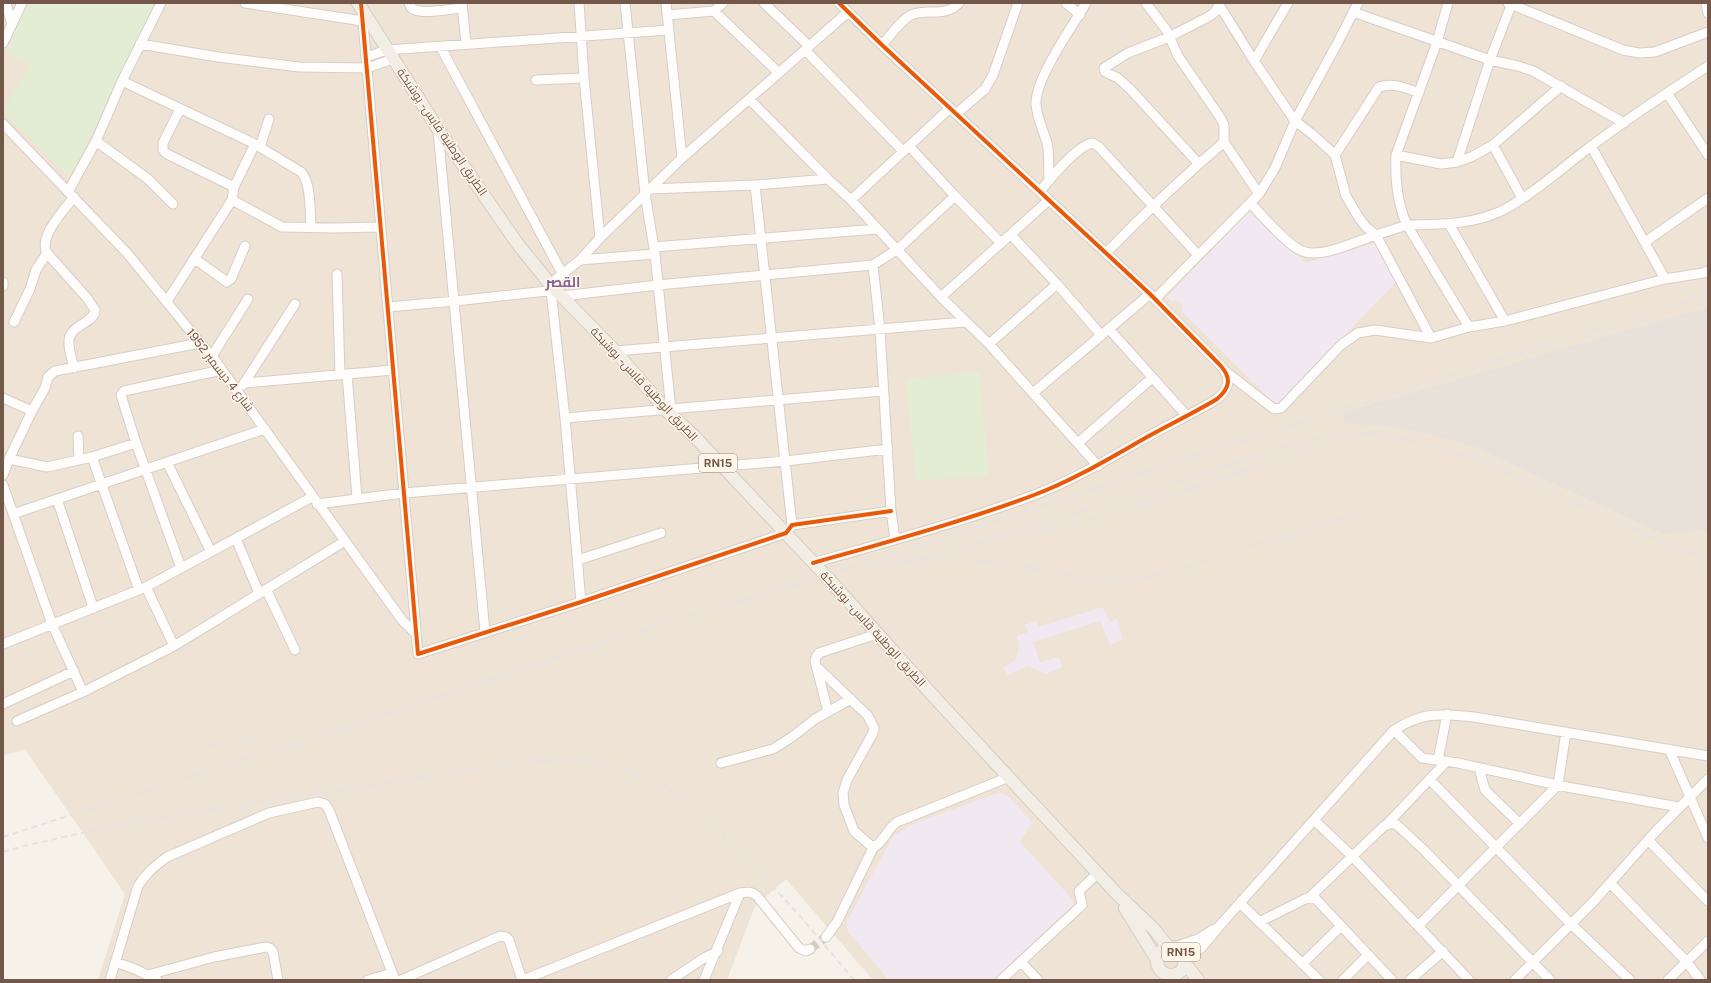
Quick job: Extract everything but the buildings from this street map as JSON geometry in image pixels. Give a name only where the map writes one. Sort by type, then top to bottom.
[{"type":"main road","name":"الطريق الوطنية قابس - بوشبكة","points":[[360,5],[390,55],[438,129],[517,243],[555,290],[615,351],[722,466],[789,529],[814,562],[877,634],[1098,874],[1153,928],[1170,948]]},
{"type":"main road","name":"الطريق الوطنية قابس - بوشبكة","points":[[1116,893],[1157,960]]},
{"type":"main road","name":"RN15","points":[[1184,961],[1179,977],[1168,975],[1161,971],[1157,964],[1157,960],[1161,952],[1170,948],[1180,951],[1184,961],[1198,980]]},
{"type":"street","points":[[6,3],[12,25]]},
{"type":"street","points":[[3,43],[22,3]]},
{"type":"street","points":[[74,368],[69,342],[70,335],[72,331],[93,317],[95,310],[87,298],[46,253],[44,246],[47,234],[71,194],[122,81],[161,3]]},
{"type":"street","points":[[245,3],[363,22]]},
{"type":"street","points":[[409,3],[412,9],[417,11],[437,11],[462,5],[466,44]]},
{"type":"street","points":[[579,3],[584,78],[600,238]]},
{"type":"street","points":[[625,3],[658,285],[669,410]]},
{"type":"street","points":[[666,3],[682,158]]},
{"type":"street","points":[[667,15],[709,8],[723,3]]},
{"type":"street","points":[[764,3],[1001,243]]},
{"type":"street","points":[[840,3],[882,45],[1106,253],[1225,371],[1274,409],[1284,406],[1341,345],[1358,333],[1375,330],[1432,338],[1469,327],[1505,321],[1665,279],[1703,273],[1708,270]]},
{"type":"street","points":[[882,45],[910,16],[918,13],[949,11],[959,3]]},
{"type":"street","points":[[850,200],[906,148],[953,111],[985,89],[993,75],[1018,3]]},
{"type":"street","points":[[1066,3],[1080,15]]},
{"type":"street","points":[[1049,180],[1047,144],[1037,115],[1036,102],[1044,73],[1086,3]]},
{"type":"street","points":[[1146,3],[1160,20],[1178,56],[1220,117],[1224,125],[1224,142],[1259,194]]},
{"type":"street","points":[[1254,61],[1288,3]]},
{"type":"street","points":[[1033,393],[1101,335],[1152,297],[1259,194],[1275,168],[1295,121],[1358,3]]},
{"type":"street","points":[[1448,3],[1437,42],[1396,155],[1395,170],[1401,212],[1407,225],[1469,327]]},
{"type":"street","points":[[1457,162],[1490,60],[1511,3],[1623,50],[1639,53],[1656,52],[1708,32]]},
{"type":"street","points":[[1706,3],[1708,13]]},
{"type":"street","points":[[1199,164],[1131,90],[1118,78],[1104,71],[1104,68],[1128,53],[1169,37],[1210,16],[1215,12],[1219,4]]},
{"type":"street","points":[[1219,4],[1254,61],[1295,121],[1335,155],[1346,196],[1359,218],[1366,227],[1376,235],[1432,338]]},
{"type":"street","points":[[360,5],[363,22],[418,654],[581,602],[789,529],[891,512]]},
{"type":"street","points":[[709,8],[779,73]]},
{"type":"street","points":[[581,602],[555,290],[563,275],[580,260],[600,238],[682,158],[848,12]]},
{"type":"street","points":[[1353,12],[1490,60],[1533,71],[1624,123]]},
{"type":"street","points":[[366,57],[390,55],[440,46],[669,30]]},
{"type":"street","points":[[140,44],[218,57],[299,67],[367,68],[390,55]]},
{"type":"street","points":[[440,46],[563,275]]},
{"type":"street","points":[[1250,203],[1292,245],[1302,251],[1312,253],[1326,252],[1407,225],[1449,224],[1473,221],[1499,212],[1522,198],[1591,146],[1708,66]]},
{"type":"street","points":[[536,80],[584,78]]},
{"type":"street","points":[[122,81],[257,146],[304,175],[307,184],[311,227]]},
{"type":"street","points":[[1335,155],[1379,87],[1387,84],[1403,87],[1419,93]]},
{"type":"street","points":[[1396,155],[1441,164],[1457,162],[1471,157],[1493,146],[1561,86]]},
{"type":"street","points":[[1667,93],[1708,155]]},
{"type":"street","points":[[749,98],[898,249],[965,322],[989,344],[1098,466]]},
{"type":"street","points":[[180,109],[163,143],[163,150],[167,154],[234,187]]},
{"type":"street","points":[[167,302],[232,200],[234,187],[257,146],[269,119]]},
{"type":"street","name":"شارع 4 ديسمبر 1952","points":[[3,124],[127,253],[200,344],[212,356],[402,620],[416,634]]},
{"type":"street","points":[[438,129],[485,632]]},
{"type":"street","points":[[96,141],[148,179],[173,204]]},
{"type":"street","points":[[1106,253],[1153,206],[1224,142]]},
{"type":"street","points":[[1040,191],[1082,147],[1093,143],[1099,147],[1198,254]]},
{"type":"street","points":[[1493,146],[1522,198]]},
{"type":"street","points":[[1591,146],[1665,279]]},
{"type":"street","points":[[647,192],[828,179]]},
{"type":"street","points":[[755,185],[764,276],[773,338],[786,461],[789,529]]},
{"type":"street","points":[[388,307],[455,302],[555,290],[658,285],[873,265],[898,249],[955,196]]},
{"type":"street","points":[[1645,242],[1708,198]]},
{"type":"street","points":[[232,200],[282,226],[334,228],[380,227]]},
{"type":"street","points":[[941,297],[1050,200]]},
{"type":"street","points":[[1449,224],[1505,321]]},
{"type":"street","points":[[580,260],[760,238],[877,229]]},
{"type":"street","points":[[1010,235],[1057,284],[1101,335]]},
{"type":"street","points":[[195,259],[227,282],[231,279],[245,246]]},
{"type":"street","points":[[14,322],[30,289],[36,270],[46,253]]},
{"type":"street","points":[[873,265],[880,330],[891,512],[895,539]]},
{"type":"street","points":[[337,274],[343,374],[357,498]]},
{"type":"street","points":[[989,344],[1057,284]]},
{"type":"street","points":[[212,356],[248,299]]},
{"type":"street","points":[[238,391],[245,383],[295,304]]},
{"type":"street","points":[[615,351],[965,322]]},
{"type":"street","points":[[1109,329],[1187,416]]},
{"type":"street","points":[[3,476],[8,459],[45,388],[49,375],[56,371],[200,344]]},
{"type":"street","points":[[181,568],[136,443],[122,398],[122,392],[222,370]]},
{"type":"street","points":[[245,383],[393,370]]},
{"type":"street","points":[[814,562],[895,539],[1034,495],[1098,466],[1166,426],[1217,399],[1224,393],[1228,382],[1225,371]]},
{"type":"street","points":[[1078,443],[1152,378]]},
{"type":"street","points":[[565,418],[884,391]]},
{"type":"street","points":[[3,398],[32,411]]},
{"type":"street","points":[[14,514],[265,429]]},
{"type":"street","points":[[78,436],[79,460]]},
{"type":"street","points":[[8,459],[48,467],[92,457],[136,443]]},
{"type":"street","points":[[3,644],[142,589],[236,539],[315,500],[357,498],[570,478],[786,461],[888,449]]},
{"type":"street","points":[[92,457],[142,589],[174,646]]},
{"type":"street","points":[[167,462],[211,552]]},
{"type":"street","points":[[4,489],[52,624],[83,692]]},
{"type":"street","points":[[57,499],[94,608]]},
{"type":"street","points":[[578,560],[661,533]]},
{"type":"street","points":[[236,539],[262,591],[295,650]]},
{"type":"street","points":[[17,721],[83,692],[174,646],[345,541]]},
{"type":"street","points":[[828,712],[817,667],[816,656],[819,653],[877,634]]},
{"type":"street","points":[[817,667],[868,716],[874,728],[873,733],[847,780],[843,793],[844,805],[854,832],[874,846]]},
{"type":"street","points":[[4,702],[74,671]]},
{"type":"street","points":[[721,763],[773,749],[850,699]]},
{"type":"street","points":[[1259,922],[1310,897],[1387,824],[1430,780],[1443,761],[1447,714]]},
{"type":"street","points":[[1184,961],[1202,947],[1394,730],[1423,716],[1447,714],[1474,717],[1708,756]]},
{"type":"street","points":[[1394,730],[1419,756],[1558,785],[1679,807]]},
{"type":"street","points":[[1419,926],[1558,785],[1566,732]]},
{"type":"street","points":[[1669,749],[1708,838]]},
{"type":"street","points":[[1478,768],[1485,790],[1520,824]]},
{"type":"street","points":[[826,937],[838,922],[874,846],[880,844],[891,826],[897,822],[1009,777]]},
{"type":"street","points":[[1515,980],[1571,924],[1679,807],[1708,779]]},
{"type":"street","points":[[1430,780],[1571,924],[1630,980]]},
{"type":"street","points":[[110,980],[138,886],[155,866],[167,858],[270,814],[318,802],[325,804],[329,810],[394,976],[368,980]]},
{"type":"street","points":[[1314,820],[1352,856],[1469,980]]},
{"type":"street","points":[[1387,824],[1392,823],[1397,825],[1459,886],[1550,980]]},
{"type":"street","points":[[1648,840],[1708,901]]},
{"type":"street","points":[[1001,980],[1082,905],[1079,891],[1098,874]]},
{"type":"street","points":[[1610,883],[1687,962],[1700,980]]},
{"type":"street","points":[[401,980],[500,936],[506,937],[509,940],[522,980],[740,893],[747,892],[754,894],[768,908],[799,948],[805,950],[810,949]]},
{"type":"street","points":[[704,980],[718,951],[740,893]]},
{"type":"street","points":[[1310,897],[1318,900],[1392,980]]},
{"type":"street","points":[[1240,903],[1319,980]]},
{"type":"street","points":[[1170,948],[1198,939],[1222,923]]},
{"type":"street","points":[[1302,964],[1341,926]]},
{"type":"street","points":[[1668,980],[1708,941]]},
{"type":"street","points":[[148,975],[214,957],[266,947],[270,948],[273,952],[278,980]]},
{"type":"street","points":[[671,980],[704,958],[718,951]]},
{"type":"street","points":[[1410,980],[1443,951]]},
{"type":"street","points":[[1343,980],[1368,955]]},
{"type":"street","points":[[115,962],[157,980]]},
{"type":"street","points":[[1021,962],[1038,980]]},
{"type":"shaded area","points":[[3,3],[1708,3],[1708,980],[873,980],[786,879],[755,906],[727,980],[98,980],[125,894],[25,749],[3,756]]},
{"type":"shaded area","points":[[1248,213],[1255,213],[1305,263],[1375,243],[1398,280],[1277,406],[1182,311],[1183,306],[1177,300],[1171,301],[1167,297]]},
{"type":"shaded area","points":[[1708,307],[1708,530],[1663,534],[1475,447],[1409,429],[1345,423],[1342,413]]},
{"type":"shaded area","points":[[1103,607],[1110,622],[1117,618],[1123,639],[1110,645],[1100,621],[1033,642],[1040,662],[1059,657],[1062,667],[1046,674],[1028,666],[1008,675],[1003,667],[1015,661],[1019,648],[1017,636],[1028,632],[1025,625],[1037,621],[1038,627]]},
{"type":"shaded area","points":[[998,793],[1007,795],[1032,822],[1020,842],[1074,901],[1073,905],[993,980],[889,980],[848,932],[846,923],[891,840],[896,834],[915,823]]},
{"type":"green space","points":[[29,3],[155,3],[72,173],[66,174],[4,112],[30,64],[5,52]]},
{"type":"green space","points":[[979,372],[989,475],[916,481],[906,379]]},
{"type":"tunnel","points":[[810,949],[826,937]]},
{"type":"railway","points":[[3,837],[668,622],[826,576],[1182,460],[1708,294]]},
{"type":"railway","points":[[919,560],[984,542],[1316,438],[1344,434],[1374,434],[1405,439],[1472,457],[1708,561]]},
{"type":"railway","points":[[1030,533],[1089,520],[1326,445]]},
{"type":"railway","points":[[866,567],[903,562],[959,560],[1015,565],[1083,577],[1104,579],[1138,578],[1181,569],[1364,510]]},
{"type":"railway","points":[[211,746],[257,738]]},
{"type":"railway","points":[[3,852],[131,822],[522,762],[555,760],[587,762],[619,768],[650,779],[680,798],[723,837],[779,894],[812,930],[854,980]]},
{"type":"cycle path","points":[[361,3],[418,654],[581,602],[786,533],[792,525],[891,511]]},
{"type":"cycle path","points":[[813,563],[952,523],[1007,505],[1063,483],[1217,399],[1225,391],[1228,383],[1226,374],[1220,365],[1150,294],[882,45],[839,3]]},
{"type":"district","name":"القصر","points":[[563,282]]}]
